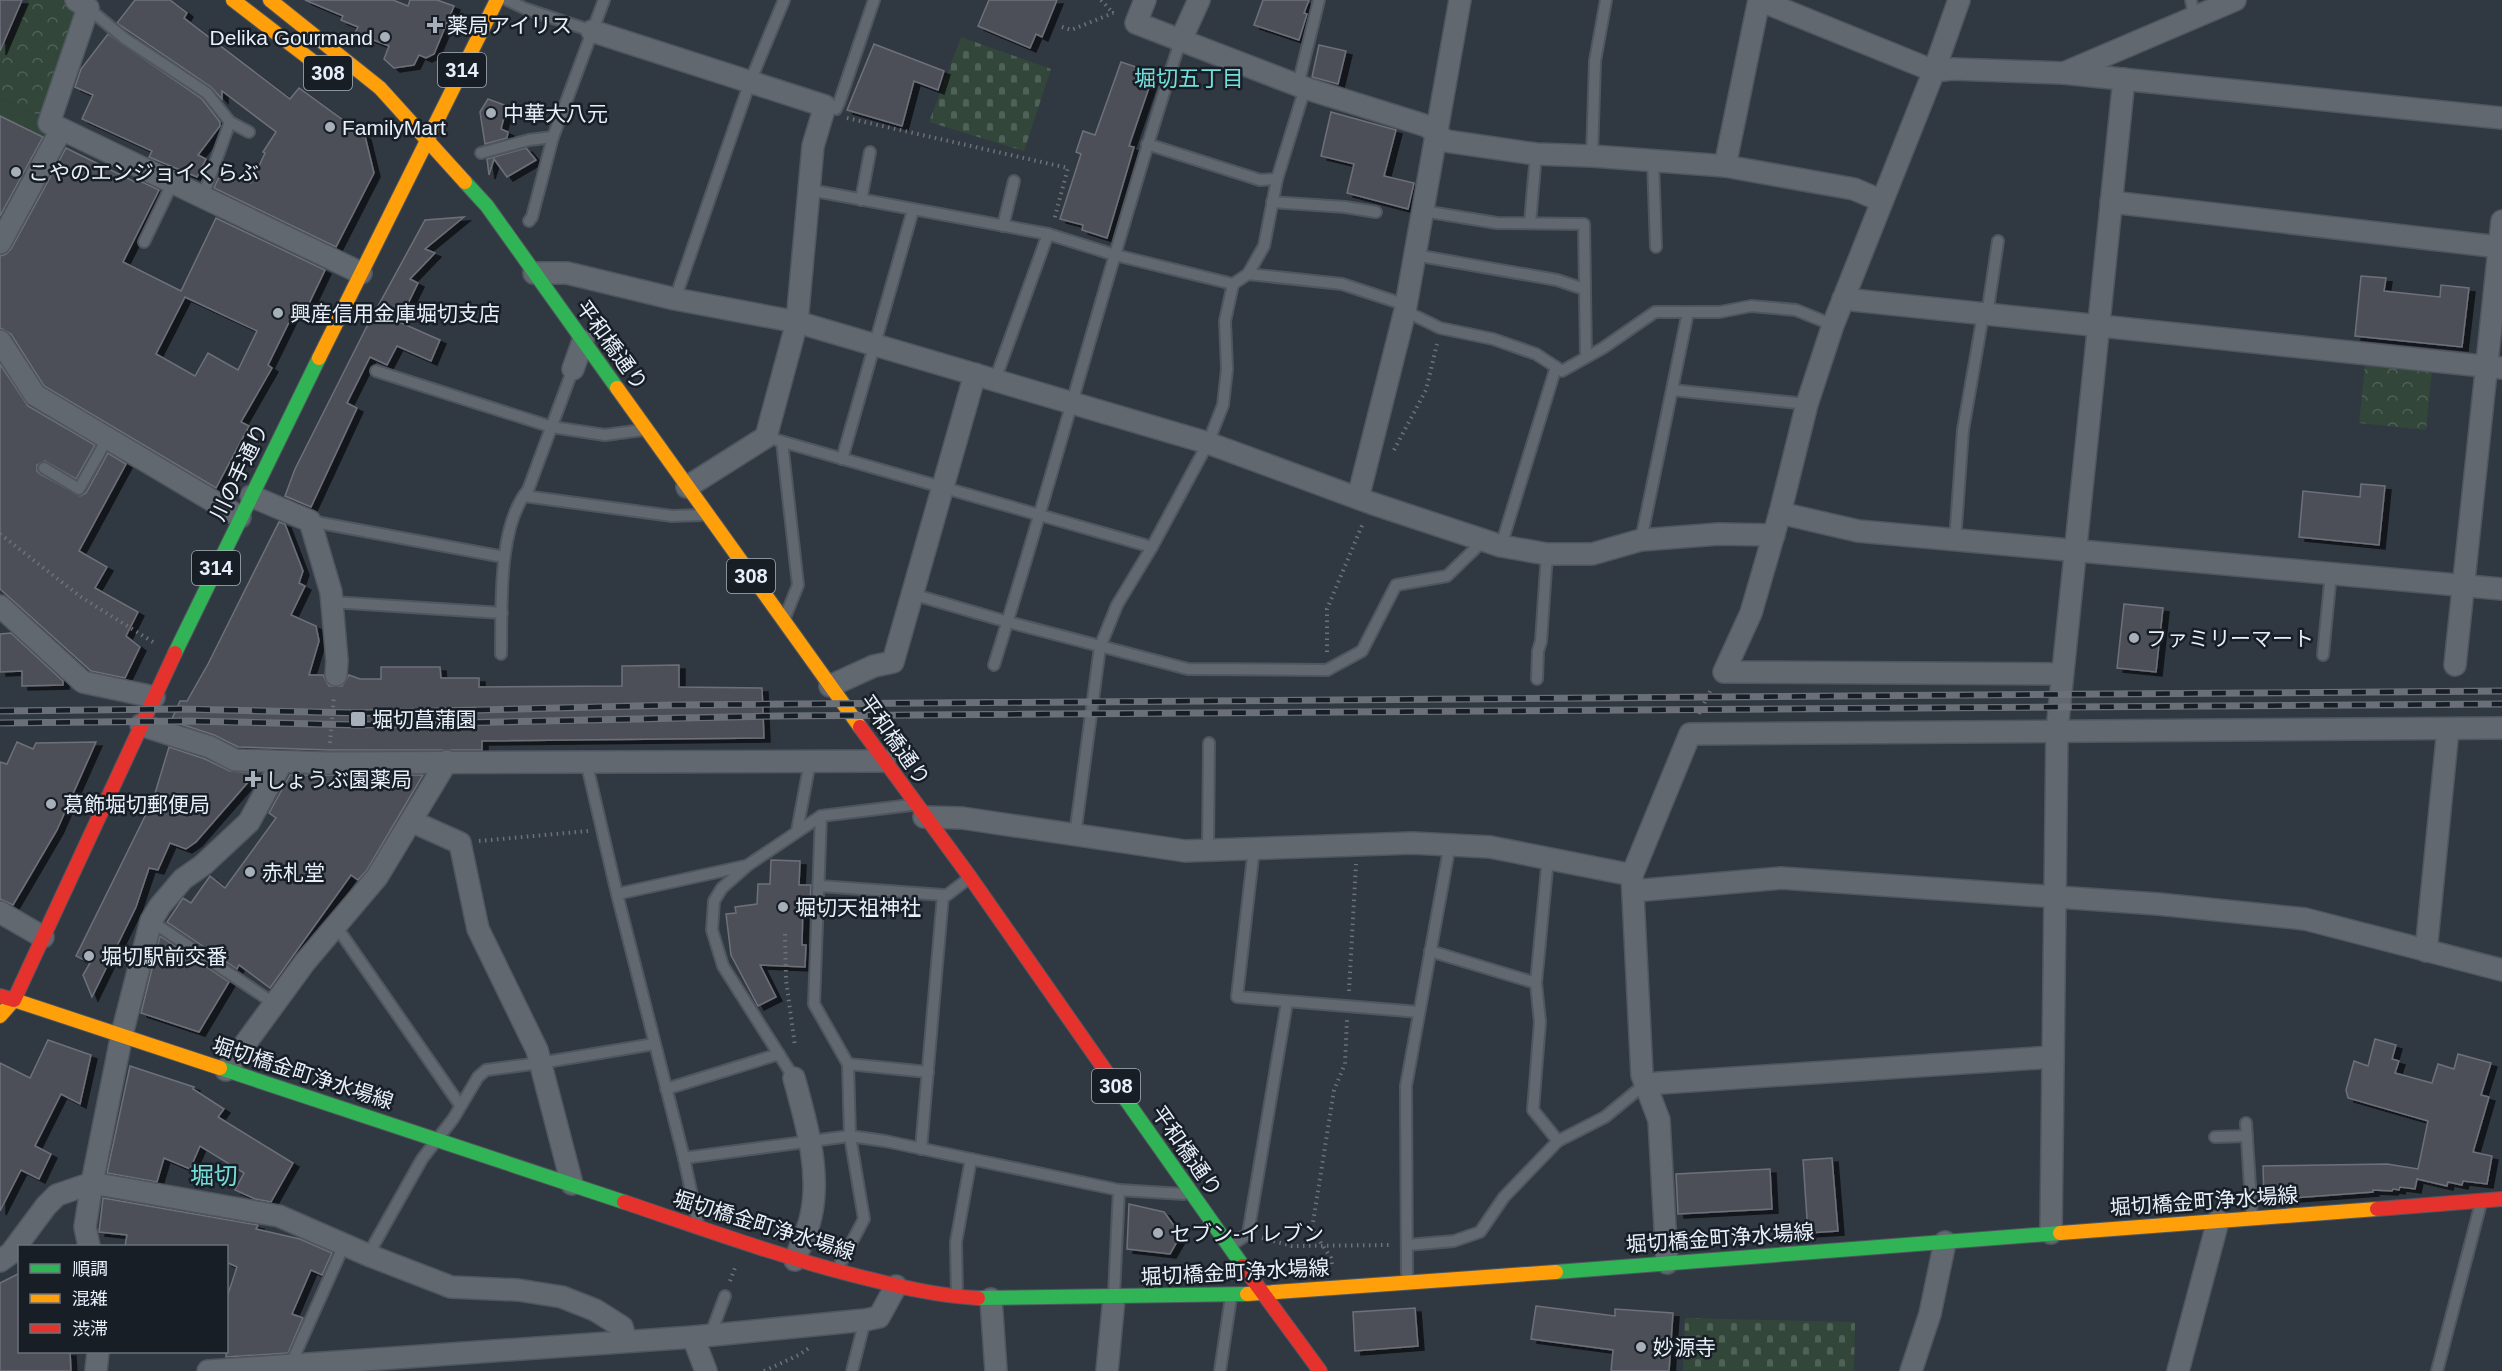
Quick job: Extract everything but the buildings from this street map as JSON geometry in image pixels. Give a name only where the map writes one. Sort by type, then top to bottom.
[{"type":"main road","name":"308","points":[[233,0],[323,69]]},
{"type":"main road","name":"平和橋通り","points":[[270,0],[380,88],[487,206],[783,622],[970,878],[1228,1246],[1320,1371]]},
{"type":"main road","name":"川の手通り","points":[[0,1016],[7,998],[43,937],[240,517],[496,0]]},
{"type":"main road","name":"平和橋通り","points":[[384,114],[428,139]]},
{"type":"main road","name":"堀切橋金町浄水場線","points":[[7,998],[122,1034],[795,1260],[896,1286],[957,1297],[1114,1298],[1263,1294],[2218,1221],[2496,1195]]},
{"type":"street","points":[[1145,0],[1136,23],[1180,42],[1302,87],[1427,126],[1446,141],[1536,154],[1725,166],[1854,189],[1882,201]]},
{"type":"street","points":[[1180,42],[1198,0]]},
{"type":"street","points":[[1358,498],[1405,311],[1460,0]]},
{"type":"street","points":[[1725,166],[1759,0],[1934,71],[1953,69],[2063,73],[2502,118]]},
{"type":"street","points":[[1959,0],[1934,71],[1833,324],[1807,404],[1780,513],[1751,613],[1724,672],[2061,674]]},
{"type":"street","points":[[2063,73],[2193,8],[2235,0]]},
{"type":"street","points":[[82,4],[49,123],[361,273]]},
{"type":"street","points":[[592,31],[830,107],[813,146],[797,322],[774,439],[687,487]]},
{"type":"street","points":[[2051,1233],[2057,730],[2124,79]]},
{"type":"street","points":[[0,243],[61,130]]},
{"type":"street","points":[[2112,202],[2499,248]]},
{"type":"street","points":[[2456,665],[2463,585],[2494,367],[2502,221]]},
{"type":"street","points":[[534,273],[567,273],[675,299],[797,322],[1208,442],[1358,498],[1492,543],[1547,554],[1592,554],[1641,540],[1719,534],[1774,535]]},
{"type":"street","points":[[1843,299],[2494,367]]},
{"type":"street","points":[[0,341],[35,395],[240,517]]},
{"type":"street","points":[[573,369],[583,341]]},
{"type":"street","points":[[830,686],[874,666],[893,662],[943,487],[985,377]]},
{"type":"street","points":[[251,496],[310,521],[332,592],[336,675]]},
{"type":"street","points":[[1780,513],[1858,531],[2502,589]]},
{"type":"street","points":[[0,606],[83,682],[154,697]]},
{"type":"street","points":[[141,724],[210,747],[235,760],[328,763],[884,761]]},
{"type":"street","points":[[1666,1263],[1659,1120],[1642,1075],[1632,883],[1690,734],[2502,728]]},
{"type":"street","points":[[2426,951],[2448,729]]},
{"type":"street","points":[[226,1070],[305,962],[377,877],[447,761]]},
{"type":"street","points":[[89,1245],[85,1227],[92,1183],[122,1034],[151,921],[160,906],[183,879],[203,865],[249,822],[282,762]]},
{"type":"street","points":[[919,811],[1185,851],[1412,843],[1450,844],[1490,847],[1548,858],[1632,883],[1781,878],[2158,904],[2305,920],[2502,970]]},
{"type":"street","points":[[411,821],[460,843],[478,929],[537,1050],[572,1184]]},
{"type":"street","points":[[0,912],[43,937]]},
{"type":"street","points":[[1645,1084],[2053,1057]]},
{"type":"street","points":[[794,1078],[810,1141],[814,1193],[811,1217],[795,1260]]},
{"type":"street","points":[[0,1261],[11,1253],[57,1195],[92,1183],[279,1216],[368,1256],[451,1287],[518,1290],[562,1297],[595,1310],[622,1327],[626,1341]]},
{"type":"street","points":[[2178,1371],[2218,1221]]},
{"type":"street","points":[[1911,1371],[1930,1314],[1945,1242]]},
{"type":"street","points":[[208,1371],[378,1365],[865,1320],[879,1317],[896,1286]]},
{"type":"street","points":[[1107,1371],[1114,1298]]},
{"type":"street","points":[[991,1299],[996,1371]]},
{"type":"street","points":[[701,1336],[706,1371]]},
{"type":"street","points":[[96,1371],[98,1353]]},
{"type":"lane","points":[[507,0],[526,9],[592,31]]},
{"type":"lane","points":[[529,221],[553,137],[604,0]]},
{"type":"lane","points":[[675,299],[750,82],[784,0]]},
{"type":"lane","points":[[830,107],[874,0]]},
{"type":"lane","points":[[1075,835],[1100,647],[1117,605],[1152,547],[1208,442],[1223,405],[1227,369],[1225,321],[1233,284],[1248,274],[1264,246],[1277,179],[1302,87],[1319,0]]},
{"type":"lane","points":[[1592,156],[1595,61],[1606,0]]},
{"type":"lane","points":[[82,4],[124,38],[207,93],[230,122],[249,132]]},
{"type":"lane","points":[[994,665],[1040,515],[1147,144],[1180,42]]},
{"type":"lane","points":[[203,196],[230,122]]},
{"type":"lane","points":[[481,153],[530,140],[553,137]]},
{"type":"lane","points":[[1147,144],[1260,180],[1277,179]]},
{"type":"lane","points":[[861,200],[870,152]]},
{"type":"lane","points":[[1530,223],[1536,154]]},
{"type":"lane","points":[[1653,160],[1656,247]]},
{"type":"lane","points":[[1003,226],[1014,181]]},
{"type":"lane","points":[[144,242],[173,182]]},
{"type":"lane","points":[[810,190],[1048,234],[1115,255],[1233,284]]},
{"type":"lane","points":[[1272,202],[1345,207],[1376,212]]},
{"type":"lane","points":[[842,459],[913,210]]},
{"type":"lane","points":[[1423,211],[1497,223],[1584,224],[1586,357]]},
{"type":"lane","points":[[985,377],[1048,234]]},
{"type":"lane","points":[[1954,541],[1963,430],[1998,241]]},
{"type":"lane","points":[[1415,255],[1557,280],[1584,289]]},
{"type":"lane","points":[[1248,274],[1342,284],[1397,302],[1405,311],[1440,328],[1493,339],[1536,354],[1562,371],[1655,312],[1720,312],[1751,306],[1796,310],[1833,324]]},
{"type":"lane","points":[[1641,540],[1688,312]]},
{"type":"lane","points":[[912,594],[1100,647],[1188,669],[1327,670],[1362,651],[1396,585],[1447,576],[1492,543],[1556,367]]},
{"type":"lane","points":[[501,654],[504,557],[519,501],[528,490],[573,369]]},
{"type":"lane","points":[[376,371],[552,427],[605,435],[647,429]]},
{"type":"lane","points":[[1672,390],[1807,404]]},
{"type":"lane","points":[[44,468],[79,489],[107,439]]},
{"type":"lane","points":[[783,622],[798,585],[774,439],[1152,547]]},
{"type":"lane","points":[[524,496],[672,516],[707,515]]},
{"type":"lane","points":[[310,521],[504,557]]},
{"type":"lane","points":[[1537,679],[1547,554]]},
{"type":"lane","points":[[2323,655],[2331,573]]},
{"type":"lane","points":[[332,602],[502,613]]},
{"type":"lane","points":[[1208,849],[1209,743]]},
{"type":"lane","points":[[586,761],[616,894],[684,1158],[699,1228]]},
{"type":"lane","points":[[797,831],[810,762]]},
{"type":"lane","points":[[794,1078],[723,966],[712,930],[714,901],[722,888],[748,865],[821,816],[919,811]]},
{"type":"lane","points":[[821,816],[814,1004],[848,1064],[850,1136],[864,1219],[836,1271]]},
{"type":"lane","points":[[1407,1282],[1406,1086],[1450,844]]},
{"type":"lane","points":[[1254,848],[1237,997],[1348,1008],[1419,1012]]},
{"type":"lane","points":[[1548,858],[1536,982],[1540,1030],[1533,1110],[1558,1141]]},
{"type":"lane","points":[[616,894],[748,865]]},
{"type":"lane","points":[[820,886],[947,895],[970,878]]},
{"type":"lane","points":[[921,1149],[943,895]]},
{"type":"lane","points":[[151,921],[275,1004]]},
{"type":"lane","points":[[336,926],[460,1105]]},
{"type":"lane","points":[[1430,951],[1536,982]]},
{"type":"lane","points":[[1228,1246],[1248,1234],[1287,1002]]},
{"type":"lane","points":[[368,1256],[422,1159],[486,1070],[654,1044]]},
{"type":"lane","points":[[666,1089],[779,1054]]},
{"type":"lane","points":[[848,1064],[928,1072]]},
{"type":"lane","points":[[1407,1245],[1454,1241],[1480,1232],[1504,1197],[1558,1141],[1605,1117],[1645,1084]]},
{"type":"lane","points":[[2246,1123],[2252,1218]]},
{"type":"lane","points":[[684,1158],[850,1136],[885,1141],[1119,1190],[1191,1194]]},
{"type":"lane","points":[[2215,1137],[2247,1136]]},
{"type":"lane","points":[[957,1297],[956,1242],[971,1160]]},
{"type":"lane","points":[[1114,1298],[1119,1190]]},
{"type":"lane","points":[[2437,1371],[2496,1195]]},
{"type":"lane","points":[[289,1368],[344,1245]]},
{"type":"lane","points":[[701,1336],[725,1296]]},
{"type":"lane","points":[[1220,1371],[1231,1296]]},
{"type":"lane","points":[[852,1371],[865,1320]]},
{"type":"path","points":[[1101,0],[1113,13],[1137,21]]},
{"type":"path","points":[[1062,27],[1071,30],[1113,13]]},
{"type":"path","points":[[830,107],[839,117],[1068,168],[1052,230],[1048,234]]},
{"type":"path","points":[[0,534],[81,597],[140,636],[174,654]]},
{"type":"path","points":[[1690,734],[1717,678],[1724,672]]},
{"type":"path","points":[[328,763],[336,675]]},
{"type":"path","points":[[460,843],[601,830]]},
{"type":"path","points":[[1336,1288],[1331,1258],[1312,1228],[1334,1090],[1345,1064],[1357,845]]},
{"type":"path","points":[[785,934],[786,980],[796,1058],[794,1078]]},
{"type":"path","points":[[1248,1234],[1292,1246],[1407,1245]]},
{"type":"path","points":[[764,1371],[799,1355],[811,1346],[818,1325]]},
{"type":"green space","points":[[29,0],[64,0],[78,14],[80,26],[40,116],[0,98],[0,43],[10,46]]},
{"type":"green space","points":[[961,37],[1051,69],[1024,151],[929,122]]},
{"type":"green space","name":"こやのエンジョイくらぶ","points":[[0,98],[44,118],[48,139],[0,234]]},
{"type":"green space","points":[[2365,365],[2432,371],[2426,430],[2359,423]]},
{"type":"green space","points":[[1685,1318],[1855,1322],[1854,1371],[1683,1371]]},
{"type":"railway","points":[[0,711],[180,709],[359,713],[675,705],[2502,691]]},
{"type":"railway","points":[[0,723],[190,721],[358,725],[779,716],[2502,704]]},
{"type":"traffic: fast","points":[[465,182],[487,206],[617,388]]},
{"type":"traffic: fast","points":[[175,653],[319,358]]},
{"type":"traffic: fast","points":[[220,1068],[624,1202]]},
{"type":"traffic: fast","points":[[1112,1080],[1243,1266]]},
{"type":"traffic: fast","points":[[1556,1272],[2060,1233]]},
{"type":"traffic: fast","points":[[978,1298],[1247,1294]]},
{"type":"traffic: slow","points":[[233,0],[315,63]]},
{"type":"traffic: slow","points":[[270,0],[380,88],[465,182]]},
{"type":"traffic: slow","points":[[319,358],[497,0]]},
{"type":"traffic: slow","points":[[617,388],[860,727]]},
{"type":"traffic: slow","points":[[0,1016],[14,1000],[220,1068]]},
{"type":"traffic: slow","points":[[2060,1233],[2377,1209]]},
{"type":"traffic: slow","points":[[1247,1294],[1556,1272]]},
{"type":"traffic: jam","points":[[0,996],[14,1000],[175,653]]},
{"type":"traffic: jam","points":[[860,727],[970,877],[1112,1080]]},
{"type":"traffic: jam","points":[[2377,1209],[2502,1199]]},
{"type":"traffic: jam","points":[[624,1202],[827,1268],[917,1290],[978,1298]]},
{"type":"traffic: jam","points":[[1243,1266],[1320,1371]]},
{"type":"place","name":"薬局アイリス","points":[[435,25]]},
{"type":"place","name":"Delika Gourmand","points":[[385,37]]},
{"type":"place","name":"中華大八元","points":[[491,113]]},
{"type":"place","name":"FamilyMart","points":[[330,127]]},
{"type":"place","name":"こやのエンジョイくらぶ","points":[[16,172]]},
{"type":"place","name":"興産信用金庫堀切支店","points":[[278,313]]},
{"type":"place","name":"ファミリーマート","points":[[2134,638]]},
{"type":"place","name":"堀切菖蒲園","points":[[358,719]]},
{"type":"place","name":"しょうぶ園薬局","points":[[253,779]]},
{"type":"place","name":"葛飾堀切郵便局","points":[[51,804]]},
{"type":"place","name":"赤札堂","points":[[250,872]]},
{"type":"place","name":"堀切天祖神社","points":[[783,907]]},
{"type":"place","name":"堀切駅前交番","points":[[89,956]]},
{"type":"place","name":"セブン-イレブン","points":[[1158,1233]]},
{"type":"place","name":"妙源寺","points":[[1641,1347]]},
{"type":"district","name":"堀切五丁目","points":[[1189,78]]},
{"type":"district","name":"堀切","points":[[214,1175]]}]
